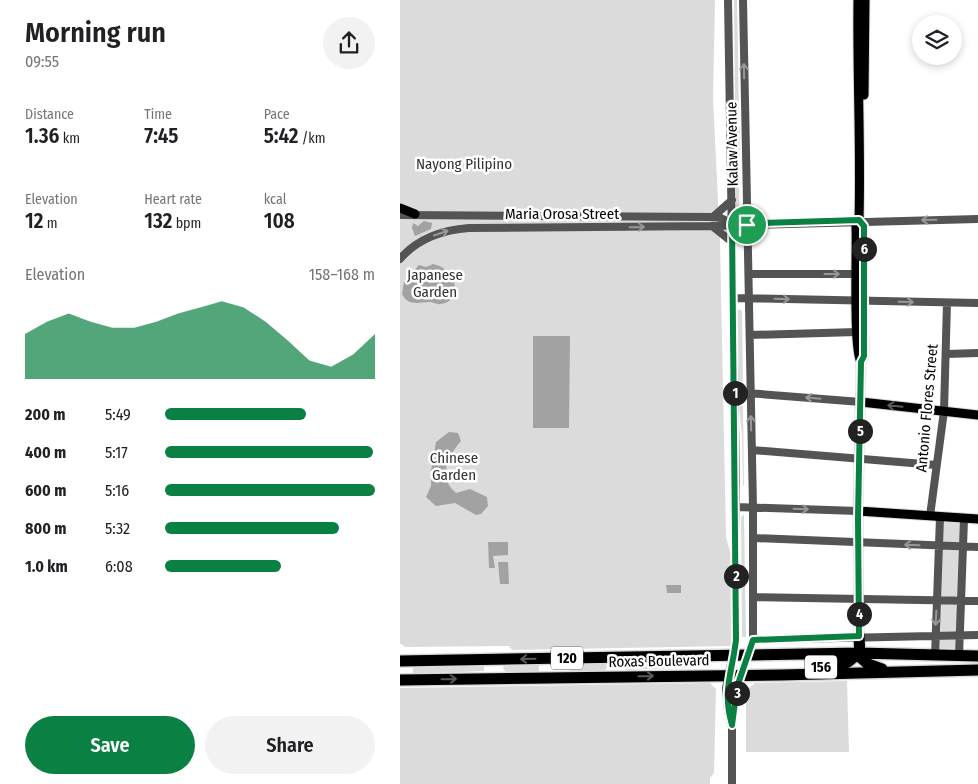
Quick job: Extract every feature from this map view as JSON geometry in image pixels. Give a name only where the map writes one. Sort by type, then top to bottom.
[{"type":"highway","name":"156","points":[[859,636],[859,653],[868,664],[891,671]]},
{"type":"highway","name":"Roxas Boulevard","points":[[400,661],[859,653],[978,656]]},
{"type":"highway","name":"156","points":[[781,675],[848,662],[859,653]]},
{"type":"highway","points":[[618,657],[619,677]]},
{"type":"highway","points":[[497,679],[498,659]]},
{"type":"highway","name":"Roxas Boulevard","points":[[400,680],[781,675],[978,670]]},
{"type":"main road","name":"156","points":[[858,0],[860,143],[859,220],[856,226],[860,245],[860,301],[857,356],[861,362]]},
{"type":"main road","name":"156","points":[[860,122],[865,0]]},
{"type":"main road","points":[[400,208],[415,214]]},
{"type":"main road","name":"156","points":[[859,636],[858,458],[861,362],[864,356],[857,274],[860,245]]},
{"type":"main road","points":[[861,402],[978,415]]},
{"type":"main road","points":[[858,511],[978,520]]},
{"type":"street","name":"Kalaw Avenue","points":[[728,0],[736,506],[734,656],[726,688],[728,711],[732,725]]},
{"type":"street","name":"Kalaw Avenue","points":[[732,725],[737,687],[753,640],[753,507],[743,0]]},
{"type":"street","points":[[713,217],[732,200]]},
{"type":"street","name":"Maria Orosa Street","points":[[400,215],[713,217],[721,218],[732,224]]},
{"type":"street","name":"Maria Orosa Street","points":[[400,259],[427,238],[459,229],[712,226],[859,220],[978,219]]},
{"type":"street","points":[[712,226],[732,242]]},
{"type":"street","points":[[749,274],[857,274]]},
{"type":"street","points":[[734,298],[978,303]]},
{"type":"street","name":"Antonio Flores Street","points":[[930,516],[944,410],[947,303]]},
{"type":"street","points":[[750,335],[857,332]]},
{"type":"street","points":[[947,354],[978,353]]},
{"type":"street","points":[[735,392],[861,402]]},
{"type":"street","points":[[752,450],[936,466]]},
{"type":"street","points":[[736,506],[858,511]]},
{"type":"street","points":[[935,656],[940,517]]},
{"type":"street","points":[[959,656],[964,518]]},
{"type":"street","points":[[753,538],[978,547]]},
{"type":"street","points":[[753,596],[978,601]]},
{"type":"street","points":[[753,640],[935,634],[978,635]]},
{"type":"street","points":[[732,725],[732,784]]},
{"type":"green space","points":[[400,0],[715,0],[713,99],[720,241],[726,537],[731,555],[731,646],[512,650],[509,646],[405,647],[400,643]]},
{"type":"green space","points":[[734,0],[737,0],[739,110],[737,113],[735,110]]},
{"type":"green space","points":[[737,124],[740,127],[739,210],[736,207],[735,128]]},
{"type":"green space","points":[[739,309],[742,311],[743,381],[738,381],[737,312]]},
{"type":"green space","points":[[739,406],[743,406],[744,485],[742,436]]},
{"type":"green space","points":[[744,514],[746,637],[742,637],[741,517]]},
{"type":"green space","points":[[943,515],[962,516],[956,650],[938,650]]},
{"type":"green space","points":[[699,661],[699,667],[626,670],[623,667],[627,662]]},
{"type":"green space","points":[[570,662],[606,663],[607,668],[604,671],[570,671]]},
{"type":"green space","points":[[539,663],[539,672],[506,672],[503,669],[504,665]]},
{"type":"green space","points":[[455,664],[484,665],[484,671],[413,674],[413,667]]},
{"type":"green space","points":[[847,681],[849,752],[746,752],[746,698],[749,688],[755,683]]},
{"type":"green space","points":[[710,683],[716,689],[714,773],[710,778],[710,784],[400,784],[400,688]]},
{"type":"shaded area","points":[[424,221],[432,223],[431,229],[415,236],[412,228],[413,223],[418,226]]},
{"type":"shaded area","points":[[433,264],[448,272],[452,278],[455,285],[453,297],[448,302],[440,304],[408,301],[402,294],[404,282],[419,265],[426,267]]},
{"type":"shaded area","points":[[533,336],[570,336],[569,428],[533,428]]},
{"type":"shaded area","points":[[449,432],[458,433],[461,441],[452,453],[446,467],[447,480],[450,487],[456,493],[470,489],[487,497],[488,506],[481,514],[476,515],[455,503],[436,506],[426,497],[431,486],[431,471],[436,442]]},
{"type":"shaded area","points":[[488,542],[508,542],[508,555],[493,556],[495,568],[489,568]]},
{"type":"shaded area","points":[[498,562],[508,562],[509,584],[500,584]]},
{"type":"shaded area","points":[[666,585],[681,585],[681,593],[667,593]]},
{"type":"route","points":[[859,220],[864,226],[864,356],[861,362],[858,458],[859,636],[753,640],[737,687],[732,725],[728,711],[726,688],[736,640],[732,224],[747,225],[859,220]]},
{"type":"park label","name":"Nayong Pilipino","points":[[464,164]]},
{"type":"park label","name":"Japanese Garden","points":[[435,284]]},
{"type":"park label","name":"Chinese Garden","points":[[454,466]]}]
